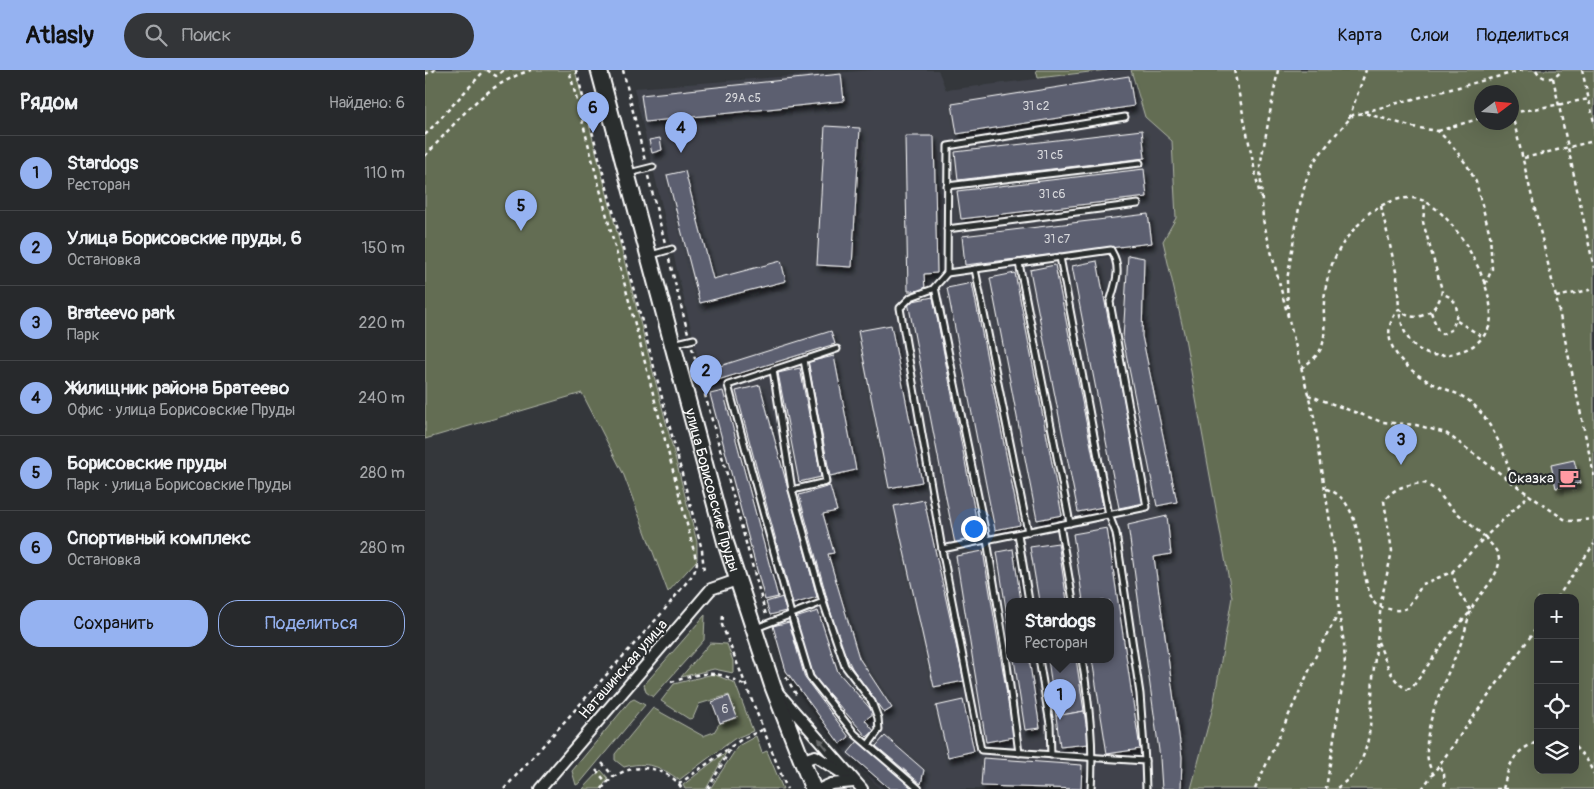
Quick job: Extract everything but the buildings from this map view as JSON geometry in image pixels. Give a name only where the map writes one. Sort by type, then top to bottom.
[{"type":"main road","name":"улица Борисовские Пруды","points":[[599,70],[671,344],[737,580],[773,687],[813,789]]},
{"type":"street","name":"Наташинская улица","points":[[540,789],[711,589],[737,580]]},
{"type":"street","points":[[773,687],[854,782]]},
{"type":"street","points":[[801,761],[815,756],[862,789]]},
{"type":"street","points":[[820,789],[831,784],[854,782]]},
{"type":"lane","points":[[1125,117],[948,146],[947,273],[935,287],[911,296],[900,308],[942,550],[981,750],[1145,761]]},
{"type":"lane","points":[[947,186],[1140,163]]},
{"type":"lane","points":[[627,174],[650,168]]},
{"type":"lane","points":[[947,229],[1138,204]]},
{"type":"lane","points":[[648,255],[669,250]]},
{"type":"lane","points":[[942,550],[1147,507],[1110,302],[1117,278],[1117,260],[1111,250],[947,273]]},
{"type":"lane","points":[[1060,257],[1109,515],[1116,533],[1140,694],[1147,789]]},
{"type":"lane","points":[[1019,263],[1070,523]]},
{"type":"lane","points":[[975,269],[1027,532]]},
{"type":"lane","points":[[935,287],[987,540],[1006,656]]},
{"type":"lane","points":[[671,344],[692,339]]},
{"type":"lane","points":[[837,349],[728,385],[810,677],[855,734],[919,789]]},
{"type":"lane","points":[[792,490],[826,482],[804,360]]},
{"type":"lane","points":[[773,370],[792,490],[823,602],[845,666],[872,702],[878,718],[879,730],[868,745]]},
{"type":"lane","points":[[1060,525],[1072,598]]},
{"type":"lane","points":[[1018,534],[1029,598]]},
{"type":"lane","points":[[753,629],[823,602]]},
{"type":"lane","points":[[1007,663],[1019,753]]},
{"type":"lane","points":[[1040,663],[1050,724],[1051,755]]},
{"type":"lane","points":[[1083,663],[1091,715],[1093,758],[1091,789]]},
{"type":"path","points":[[425,74],[435,70]]},
{"type":"path","points":[[425,135],[486,70],[496,76],[504,70]]},
{"type":"path","points":[[425,156],[475,102],[496,85],[531,70]]},
{"type":"path","points":[[504,789],[616,665],[694,573],[697,564],[569,70]]},
{"type":"path","points":[[576,70],[702,550],[704,572]]},
{"type":"path","points":[[623,70],[768,623]]},
{"type":"path","points":[[1234,70],[1262,204]]},
{"type":"path","points":[[1278,70],[1260,166],[1263,220],[1314,417],[1336,562],[1339,614],[1344,643],[1345,668],[1326,789]]},
{"type":"path","points":[[1349,120],[1366,70]]},
{"type":"path","points":[[1288,322],[1287,280],[1303,190],[1315,160],[1353,115],[1523,70]]},
{"type":"path","points":[[1536,70],[1543,78],[1553,78],[1562,70]]},
{"type":"path","points":[[1583,70],[1594,122]]},
{"type":"path","points":[[1553,78],[1594,268]]},
{"type":"path","points":[[1519,112],[1589,99]]},
{"type":"path","points":[[1353,115],[1364,113],[1413,127],[1437,131],[1474,120]]},
{"type":"path","points":[[1517,130],[1556,297],[1594,476]]},
{"type":"path","points":[[1437,131],[1451,144],[1467,166],[1481,197],[1493,256],[1491,276],[1484,287]]},
{"type":"path","points":[[1524,158],[1594,141]]},
{"type":"path","points":[[1301,368],[1315,357],[1323,344],[1325,294],[1335,255],[1347,237],[1369,212],[1381,206],[1406,198],[1425,201],[1441,211],[1465,242],[1484,287],[1490,320],[1483,337],[1467,349],[1452,354],[1428,354],[1414,345],[1406,335],[1400,323],[1397,276],[1381,206]]},
{"type":"path","points":[[1425,201],[1423,222],[1431,243],[1441,294],[1431,312],[1434,325],[1442,334],[1451,330],[1457,321],[1454,301],[1447,295],[1441,294]]},
{"type":"path","points":[[1556,297],[1594,289]]},
{"type":"path","points":[[1399,309],[1407,315],[1421,315],[1431,312]]},
{"type":"path","points":[[1399,309],[1393,316],[1388,328],[1388,337],[1395,353],[1426,380],[1467,399],[1476,407],[1498,444],[1510,470],[1512,483]]},
{"type":"path","points":[[1457,321],[1483,337]]},
{"type":"path","points":[[1308,395],[1382,422],[1416,426],[1446,433],[1512,483],[1564,519],[1571,521],[1594,519]]},
{"type":"path","points":[[1335,789],[1350,778],[1358,768],[1368,742],[1380,607],[1392,558],[1389,521],[1384,500],[1397,489],[1411,484],[1425,483],[1485,538],[1497,551],[1499,563],[1489,584],[1471,611],[1449,635],[1412,688],[1402,687],[1393,677],[1378,642]]},
{"type":"path","points":[[1326,489],[1335,493],[1353,518],[1361,543],[1367,586],[1374,603],[1380,607],[1395,611],[1407,608],[1423,584],[1452,572],[1529,495]]},
{"type":"path","points":[[1560,594],[1594,544]]},
{"type":"path","points":[[695,552],[702,550]]},
{"type":"path","points":[[1452,572],[1459,593],[1471,611]]},
{"type":"path","points":[[1434,775],[1428,758],[1431,718],[1471,611]]},
{"type":"path","points":[[1255,789],[1319,649],[1339,614]]},
{"type":"path","points":[[723,616],[721,625],[787,789]]},
{"type":"path","points":[[1422,789],[1434,775],[1534,632]]},
{"type":"path","points":[[671,682],[714,672],[728,675],[745,686]]},
{"type":"path","points":[[783,673],[802,703]]},
{"type":"path","points":[[679,784],[742,739],[763,730]]},
{"type":"path","points":[[1503,788],[1512,760],[1518,751],[1534,744]]},
{"type":"path","points":[[708,789],[732,746]]},
{"type":"path","points":[[1579,751],[1586,758],[1594,774]]},
{"type":"path","points":[[602,763],[614,776]]},
{"type":"path","points":[[1439,767],[1444,774],[1445,789]]},
{"type":"path","points":[[602,789],[614,776],[628,769],[648,768],[667,773],[682,789]]},
{"type":"path","points":[[596,770],[607,783]]},
{"type":"path","points":[[1496,789],[1511,789]]},
{"type":"shaded area","points":[[874,70],[938,70],[946,90],[1109,70],[1131,70],[1145,117],[1172,141],[1176,218],[1163,241],[1184,333],[1232,597],[1213,707],[1191,789],[880,789],[848,756],[785,671],[701,371],[634,88]]},
{"type":"green space","points":[[425,70],[575,70],[697,542],[697,560],[668,592],[623,473],[582,393],[425,439]]},
{"type":"green space","points":[[1036,70],[1107,70],[1038,78]]},
{"type":"green space","points":[[1131,70],[1594,70],[1594,789],[1191,789],[1213,707],[1232,597],[1184,333],[1163,241],[1176,218],[1172,141],[1145,117]]},
{"type":"green space","points":[[705,615],[704,640],[653,697],[646,692],[644,685]]},
{"type":"green space","points":[[710,643],[727,644],[733,661],[733,673],[714,669],[681,677]]},
{"type":"green space","points":[[713,674],[735,683],[753,731],[734,739],[679,780],[666,771],[653,766],[632,765],[624,767],[615,760],[615,754],[653,708],[703,736],[714,732],[719,724],[737,718],[729,695],[699,704],[693,718],[689,719],[661,701],[674,684]]},
{"type":"green space","points":[[634,699],[645,705],[580,783],[576,785],[572,771],[630,701]]},
{"type":"green space","points":[[756,736],[762,753],[767,751],[783,789],[710,789],[738,746]]},
{"type":"green space","points":[[727,751],[706,789],[685,789],[683,785]]},
{"type":"green space","points":[[601,770],[608,778],[601,789],[583,789]]},
{"type":"place","name":"Спортивный комплекс","points":[[593,133]]},
{"type":"place","name":"Жилищник района Братеево","points":[[681,153]]},
{"type":"place","name":"Борисовские пруды","points":[[521,231]]},
{"type":"place","name":"Улица Борисовские пруды, 6","points":[[706,396]]},
{"type":"place","name":"Brateevo park","points":[[1401,465]]},
{"type":"place","name":"Сказка","points":[[1569,478]]},
{"type":"place","name":"Stardogs","points":[[1060,720]]}]
